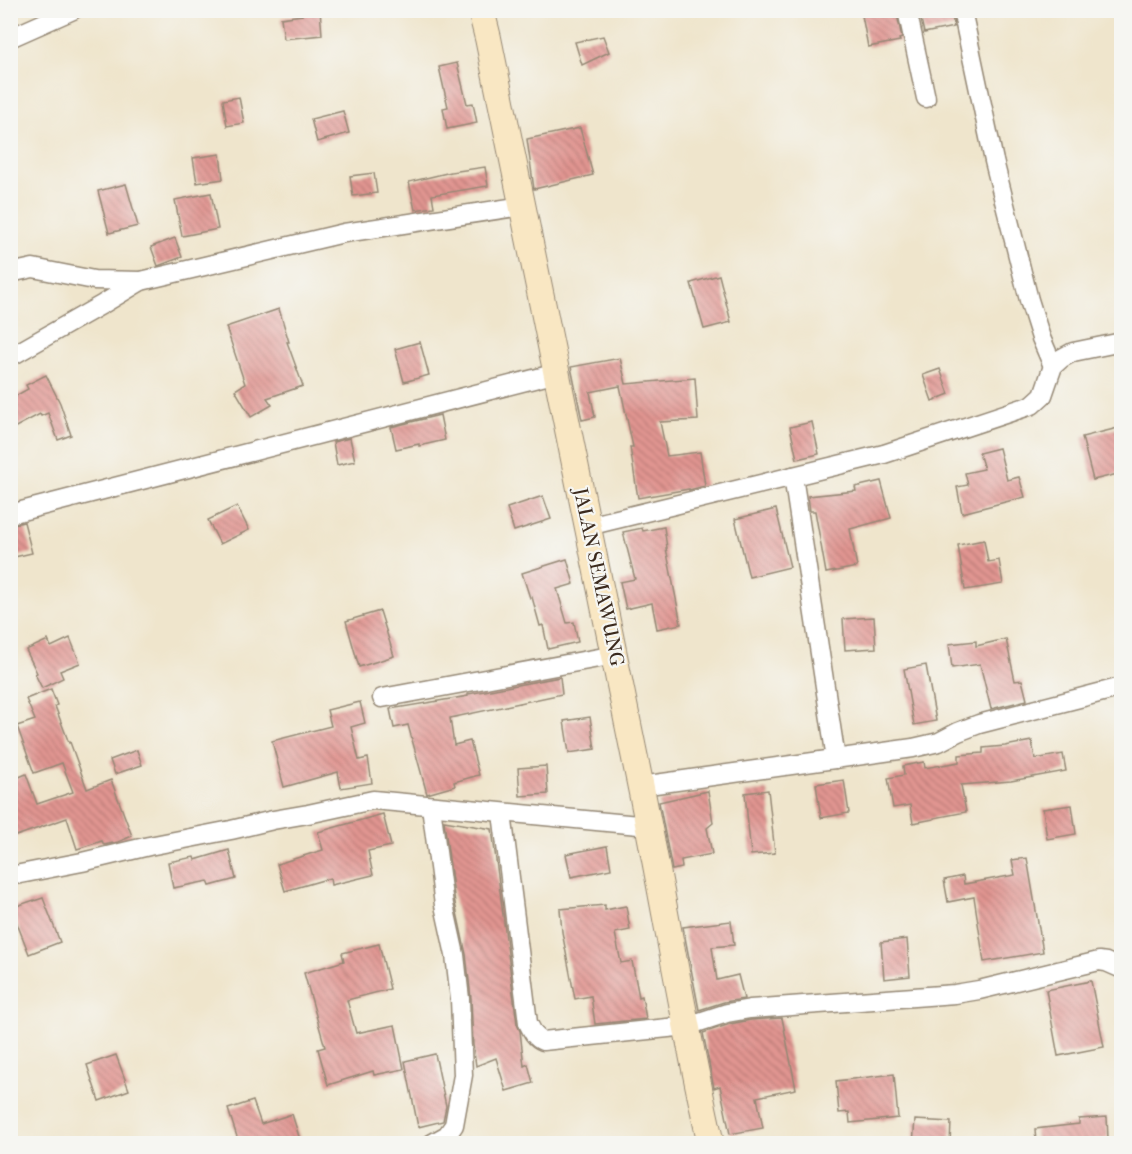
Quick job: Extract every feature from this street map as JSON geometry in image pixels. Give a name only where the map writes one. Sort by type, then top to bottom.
[{"type":"street","points":[[10,38],[72,10]]},
{"type":"street","name":"JALAN SEMAWUNG","points":[[481,10],[615,655],[711,1143]]},
{"type":"street","points":[[907,10],[926,98]]},
{"type":"street","points":[[962,10],[994,161],[1026,289],[1041,338],[1053,366]]},
{"type":"street","points":[[10,273],[33,268],[94,280],[141,281],[344,233],[522,206]]},
{"type":"street","points":[[10,357],[141,281]]},
{"type":"street","points":[[588,526],[884,454],[1032,405],[1043,395],[1053,366],[1062,358],[1073,352],[1122,342]]},
{"type":"street","points":[[10,514],[557,373]]},
{"type":"street","points":[[793,476],[836,759]]},
{"type":"street","points":[[382,698],[615,655]]},
{"type":"street","points":[[641,786],[913,748],[944,740],[979,724],[1122,687]]},
{"type":"street","points":[[10,876],[334,809],[358,802],[382,801],[649,826]]},
{"type":"street","points":[[431,806],[444,904],[455,955],[460,999],[463,1075],[454,1125],[447,1135],[431,1143]]},
{"type":"street","points":[[502,813],[528,1023],[532,1033],[543,1041],[687,1026],[727,1013],[750,1009],[971,992],[1099,961],[1122,969]]},
{"type":"building","points":[[301,10],[320,10],[322,35],[284,39],[281,18],[302,15]]},
{"type":"building","points":[[861,10],[896,10],[902,38],[899,39],[900,41],[868,47]]},
{"type":"building","points":[[919,10],[951,10],[954,27],[924,33]]},
{"type":"building","points":[[603,36],[609,52],[582,65],[575,42]]},
{"type":"building","points":[[457,63],[467,104],[473,103],[477,123],[447,129],[443,108],[448,107],[439,67]]},
{"type":"building","points":[[239,97],[244,123],[227,126],[223,100]]},
{"type":"building","points":[[343,111],[349,133],[317,142],[311,119]]},
{"type":"building","points":[[580,128],[593,175],[534,189],[527,139]]},
{"type":"building","points":[[220,154],[223,179],[197,183],[193,158]]},
{"type":"building","points":[[485,167],[488,186],[432,195],[434,207],[415,210],[409,182]]},
{"type":"building","points":[[374,173],[377,193],[353,196],[350,176]]},
{"type":"building","points":[[126,184],[138,226],[109,233],[98,191]]},
{"type":"building","points":[[211,193],[218,229],[182,236],[175,200]]},
{"type":"building","points":[[175,238],[182,257],[158,266],[151,247]]},
{"type":"building","points":[[719,275],[731,322],[704,329],[691,283]]},
{"type":"building","points":[[279,309],[289,342],[287,342],[303,386],[267,398],[272,405],[251,417],[235,390],[245,384],[226,327]]},
{"type":"building","points":[[420,342],[429,375],[404,382],[395,349]]},
{"type":"building","points":[[620,358],[626,384],[695,378],[698,420],[660,422],[667,456],[700,452],[705,486],[638,498],[630,447],[633,447],[620,386],[590,392],[595,417],[582,420],[571,367]]},
{"type":"building","points":[[940,369],[949,394],[932,401],[923,375]]},
{"type":"building","points":[[46,375],[60,403],[71,435],[58,440],[48,413],[41,416],[40,414],[10,430],[10,399],[28,389],[26,385]]},
{"type":"building","points":[[440,415],[445,440],[396,449],[391,427]]},
{"type":"building","points":[[812,422],[819,454],[797,459],[790,427]]},
{"type":"building","points":[[1122,427],[1122,473],[1093,480],[1082,437]]},
{"type":"building","points":[[350,438],[355,461],[337,465],[333,442]]},
{"type":"building","points":[[999,448],[1007,480],[1019,477],[1025,497],[962,513],[957,487],[968,485],[965,473],[984,469],[979,453]]},
{"type":"building","points":[[881,481],[891,518],[850,529],[857,567],[826,573],[815,511],[810,511],[808,496],[856,491],[855,487]]},
{"type":"building","points":[[543,496],[551,519],[514,531],[507,508]]},
{"type":"building","points":[[237,506],[249,530],[220,544],[208,520]]},
{"type":"building","points":[[776,509],[790,567],[749,577],[735,519]]},
{"type":"building","points":[[24,522],[32,553],[10,558],[10,525]]},
{"type":"building","points":[[664,527],[681,624],[657,629],[652,603],[626,609],[620,582],[635,579],[623,532]]},
{"type":"building","points":[[984,540],[988,562],[999,560],[1003,584],[965,590],[958,545]]},
{"type":"building","points":[[567,559],[574,584],[557,589],[567,623],[574,622],[578,642],[548,649],[543,625],[540,626],[522,573]]},
{"type":"building","points":[[380,611],[394,656],[359,667],[346,621]]},
{"type":"building","points":[[874,617],[876,648],[845,650],[843,619]]},
{"type":"building","points":[[70,638],[80,663],[60,671],[63,678],[42,688],[26,650],[48,640],[51,647]]},
{"type":"building","points":[[1006,639],[1015,681],[1022,680],[1027,700],[991,709],[980,664],[952,668],[949,644],[976,641],[976,646]]},
{"type":"building","points":[[926,665],[936,721],[914,725],[904,669]]},
{"type":"building","points":[[560,677],[562,694],[450,718],[454,745],[470,741],[479,775],[454,782],[455,786],[427,794],[408,725],[394,728],[390,709]]},
{"type":"building","points":[[51,689],[57,705],[55,706],[87,789],[111,780],[132,836],[118,842],[104,845],[102,841],[77,849],[67,818],[16,836],[10,821],[10,781],[26,774],[37,804],[73,792],[62,763],[34,773],[17,726],[35,720],[26,699]]},
{"type":"building","points":[[360,702],[365,723],[351,727],[359,760],[368,758],[372,783],[341,788],[338,772],[284,787],[272,741],[331,726],[327,710]]},
{"type":"building","points":[[590,717],[595,749],[569,753],[564,721]]},
{"type":"building","points":[[1032,741],[1035,759],[1063,754],[1066,771],[1011,781],[961,785],[966,812],[934,819],[913,823],[910,805],[893,808],[888,778],[904,775],[903,766],[924,762],[925,768],[959,762],[959,755],[983,753],[983,748]]},
{"type":"building","points":[[137,750],[142,765],[115,774],[110,760]]},
{"type":"building","points":[[546,766],[548,794],[520,796],[518,768]]},
{"type":"building","points":[[844,780],[849,813],[821,818],[816,784]]},
{"type":"building","points":[[768,790],[775,853],[751,855],[745,793]]},
{"type":"building","points":[[708,791],[713,823],[707,828],[712,854],[681,860],[682,868],[672,870],[659,802]]},
{"type":"building","points":[[1072,805],[1076,834],[1047,839],[1043,809]]},
{"type":"building","points":[[383,814],[391,846],[368,851],[373,875],[331,885],[330,878],[285,891],[277,864],[323,850],[318,832]]},
{"type":"building","points":[[444,821],[492,829],[517,1024],[520,1031],[524,1066],[528,1064],[533,1083],[506,1091],[496,1058],[476,1066],[466,954],[455,903]]},
{"type":"building","points":[[607,846],[611,869],[571,877],[566,854]]},
{"type":"building","points":[[229,850],[236,879],[210,886],[208,881],[173,888],[168,862],[194,857],[195,860]]},
{"type":"building","points":[[1027,858],[1043,952],[984,962],[974,897],[948,902],[944,880],[963,876],[964,884],[1015,875],[1012,860]]},
{"type":"building","points":[[43,898],[60,942],[29,954],[11,908]]},
{"type":"building","points":[[605,905],[605,910],[626,906],[630,930],[615,933],[621,963],[632,961],[646,1019],[595,1024],[591,996],[575,999],[562,932],[560,909]]},
{"type":"building","points":[[731,921],[734,945],[712,947],[717,980],[738,975],[744,999],[724,1002],[699,1010],[683,927]]},
{"type":"building","points":[[907,939],[910,976],[884,979],[881,942]]},
{"type":"building","points":[[379,944],[390,989],[347,1000],[356,1033],[395,1025],[404,1069],[374,1075],[373,1071],[328,1085],[318,1049],[325,1047],[304,973],[344,961],[342,953]]},
{"type":"building","points":[[1091,981],[1104,1047],[1058,1056],[1046,990]]},
{"type":"building","points":[[782,1018],[796,1089],[757,1097],[763,1128],[730,1134],[720,1086],[714,1088],[703,1033],[751,1020]]},
{"type":"building","points":[[435,1054],[446,1106],[443,1121],[418,1127],[405,1061]]},
{"type":"building","points":[[116,1055],[129,1090],[99,1101],[87,1065]]},
{"type":"building","points":[[894,1074],[898,1118],[850,1123],[849,1112],[839,1113],[836,1081]]},
{"type":"building","points":[[253,1101],[261,1124],[292,1114],[301,1143],[239,1143],[228,1109]]},
{"type":"building","points":[[1107,1117],[1108,1139],[1036,1143],[1035,1129],[1079,1124],[1079,1119]]},
{"type":"building","points":[[915,1120],[951,1122],[950,1143],[913,1143]]}]
